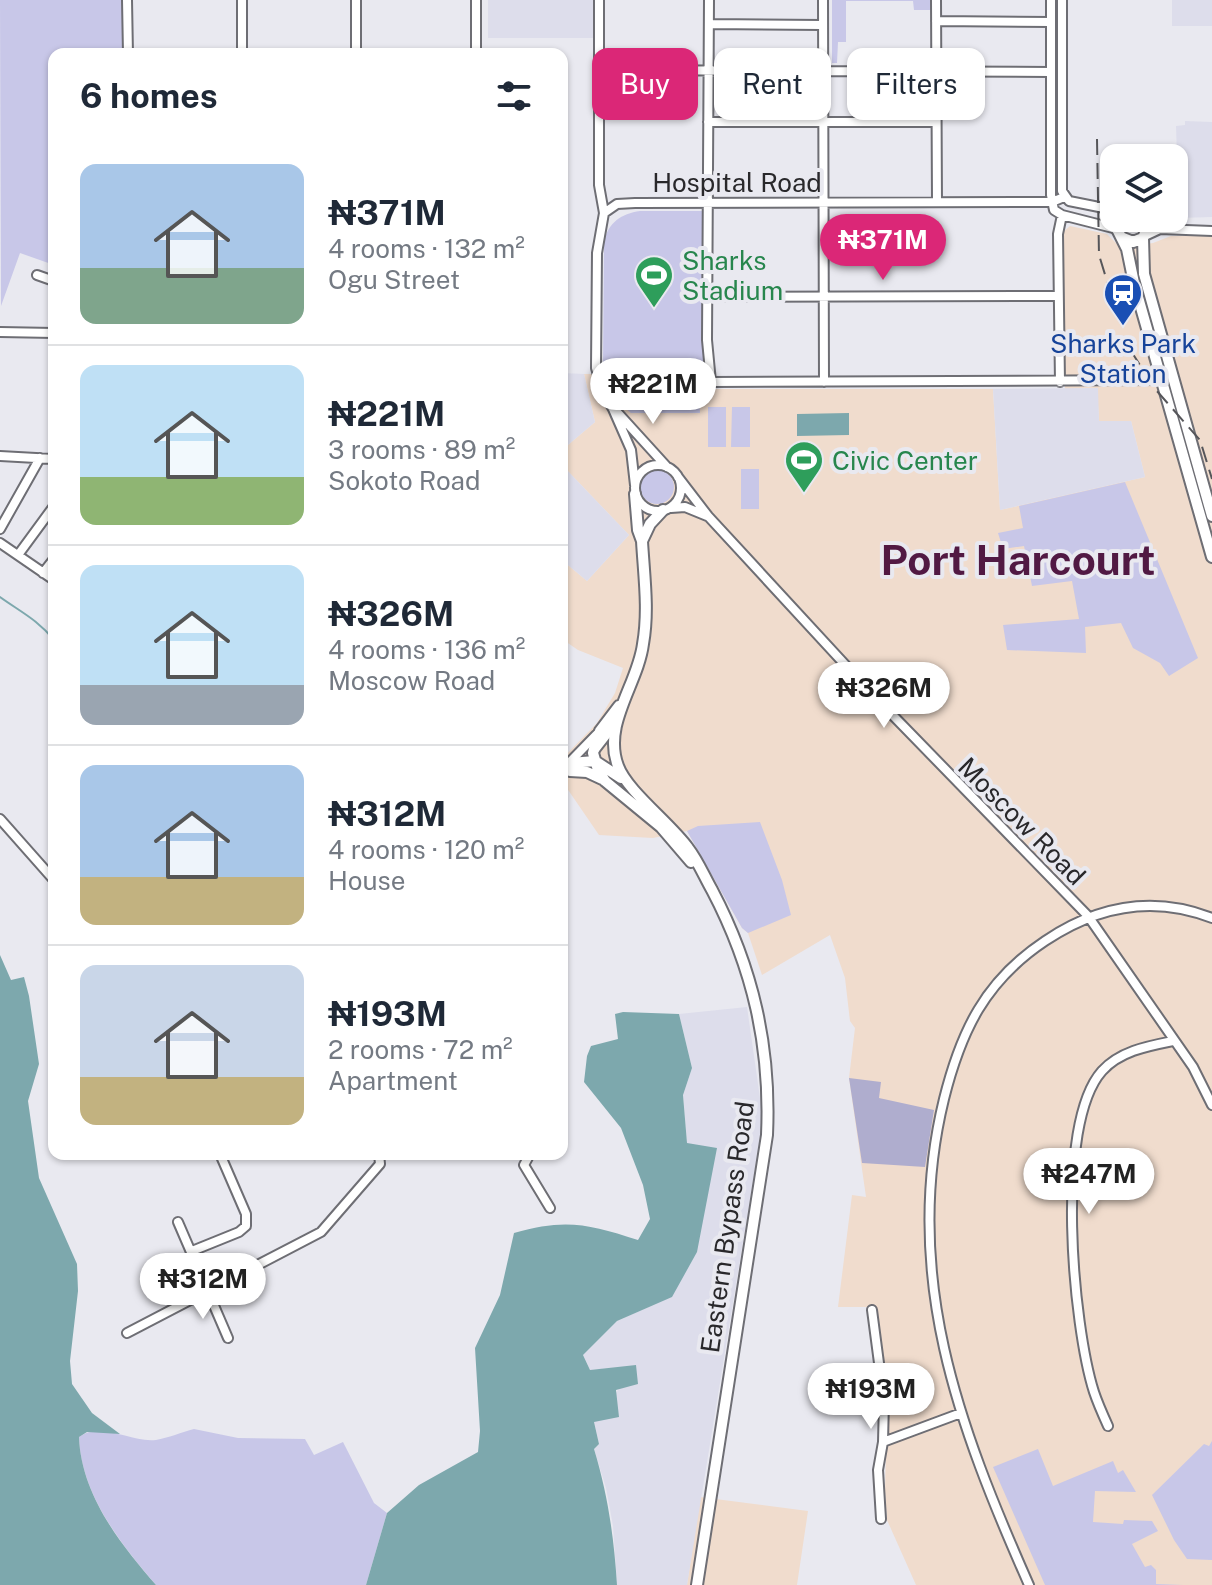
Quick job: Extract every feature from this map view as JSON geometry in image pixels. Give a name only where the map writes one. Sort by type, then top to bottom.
[{"type":"main road","points":[[1121,232],[1212,557]]},
{"type":"main road","points":[[1124,232],[1133,242],[1144,237]]},
{"type":"main road","points":[[1146,232],[1144,274],[1212,516]]},
{"type":"main road","points":[[617,718],[640,663],[646,622],[642,541],[638,530],[635,490]]},
{"type":"main road","points":[[642,541],[650,524],[666,509]]},
{"type":"main road","points":[[594,757],[600,731],[627,695]]},
{"type":"main road","name":"Eastern Bypass Road","points":[[617,718],[614,736],[618,766],[626,781],[674,829],[694,855],[728,921],[753,989],[764,1040],[767,1135],[697,1585]]},
{"type":"main road","points":[[568,769],[594,757]]},
{"type":"main road","points":[[594,757],[626,781]]},
{"type":"main road","name":"Eastern Bypass Road","points":[[594,757],[605,781],[661,827],[708,883]]},
{"type":"main road","points":[[568,770],[587,772],[605,781]]},
{"type":"street","points":[[127,0],[128,48]]},
{"type":"street","points":[[242,0],[242,48]]},
{"type":"street","points":[[356,0],[356,48]]},
{"type":"street","points":[[476,0],[476,48]]},
{"type":"street","points":[[599,0],[599,48]]},
{"type":"street","points":[[709,0],[708,297],[711,382],[1161,380]]},
{"type":"street","points":[[822,48],[823,0]]},
{"type":"street","points":[[936,0],[936,48]]},
{"type":"street","points":[[1051,0],[1052,202],[1054,210],[1062,215],[1100,224]]},
{"type":"street","points":[[1062,0],[1064,197],[1079,205],[1100,208]]},
{"type":"street","points":[[936,21],[1051,22]]},
{"type":"street","points":[[709,24],[822,25]]},
{"type":"street","points":[[985,71],[1051,72]]},
{"type":"street","points":[[698,73],[714,73]]},
{"type":"street","points":[[599,120],[599,185],[604,213],[597,253],[596,368],[603,392],[631,450],[635,490],[646,508],[685,507],[708,516]]},
{"type":"street","points":[[822,121],[824,382]]},
{"type":"street","points":[[708,122],[935,122],[937,202]]},
{"type":"street","name":"Hospital Road","points":[[604,213],[617,204],[1052,202],[1064,197]]},
{"type":"street","points":[[1060,382],[1058,234],[1062,215]]},
{"type":"street","points":[[1188,230],[1212,231]]},
{"type":"street","points":[[1144,237],[1154,232]]},
{"type":"street","points":[[37,275],[48,279]]},
{"type":"street","points":[[708,297],[1058,296]]},
{"type":"street","points":[[0,332],[48,333]]},
{"type":"street","points":[[613,409],[678,477],[680,495],[666,509]]},
{"type":"street","points":[[0,456],[48,459]]},
{"type":"street","points":[[0,529],[40,458]]},
{"type":"street","points":[[635,490],[640,472],[660,465],[667,467]]},
{"type":"street","name":"Moscow Road","points":[[678,477],[708,516],[935,761],[1088,916],[1193,1067],[1212,1105]]},
{"type":"street","points":[[18,555],[48,514]]},
{"type":"street","points":[[0,543],[48,576]]},
{"type":"street","points":[[43,573],[48,567]]},
{"type":"street","points":[[594,757],[617,718]]},
{"type":"street","points":[[568,768],[600,731]]},
{"type":"street","points":[[0,819],[48,873]]},
{"type":"street","points":[[1029,1585],[980,1469],[961,1413],[944,1354],[929,1265],[927,1216],[932,1162],[950,1077],[963,1037],[978,1007],[994,984],[1037,946],[1088,916],[1115,909],[1154,906],[1198,912],[1212,918]]},
{"type":"street","points":[[1108,1426],[1094,1393],[1088,1366],[1075,1267],[1074,1181],[1079,1122],[1085,1098],[1101,1071],[1114,1060],[1143,1047],[1173,1041]]},
{"type":"street","points":[[192,1251],[239,1232],[246,1226],[246,1214],[223,1160]]},
{"type":"street","points":[[127,1333],[321,1232],[380,1164],[380,1160]]},
{"type":"street","points":[[527,1160],[524,1165],[550,1208]]},
{"type":"street","points":[[178,1222],[228,1338]]},
{"type":"street","points":[[872,1310],[884,1401],[883,1442],[878,1470],[881,1519]]},
{"type":"street","points":[[883,1442],[961,1413]]},
{"type":"shaded area","points":[[0,0],[122,0],[122,48],[48,48],[48,263],[20,253],[1,306]]},
{"type":"shaded area","points":[[488,0],[593,0],[593,38],[488,38]]},
{"type":"shaded area","points":[[832,0],[931,0],[931,10],[914,10],[913,1],[846,1],[846,42],[838,42],[837,63],[832,63]]},
{"type":"shaded area","points":[[1172,0],[1212,0],[1212,26],[1172,26]]},
{"type":"shaded area","points":[[1185,121],[1212,122],[1212,217],[1188,218],[1188,144],[1177,144],[1176,126],[1185,125]]},
{"type":"shaded area","name":"Sharks Stadium","points":[[640,211],[704,211],[704,389],[699,390],[700,413],[631,413],[612,393],[607,381],[603,367],[604,241],[617,220]]},
{"type":"shaded area","points":[[1070,226],[1107,234],[1118,245],[1132,246],[1171,236],[1212,236],[1212,1585],[916,1585],[887,1520],[887,1405],[874,1307],[838,1307],[852,1195],[866,1197],[849,1078],[855,1028],[850,1021],[845,978],[830,935],[762,975],[748,933],[742,928],[687,831],[653,838],[599,835],[568,790],[568,753],[597,723],[615,693],[623,668],[568,643],[568,565],[587,581],[629,535],[568,471],[568,445],[595,422],[584,374],[604,374],[606,381],[699,413],[699,389],[993,389],[1000,510],[1145,477],[1131,421],[1099,421],[1097,388],[1065,389],[1062,233]]},
{"type":"shaded area","points":[[568,373],[584,374],[595,422],[568,445]]},
{"type":"shaded area","points":[[1098,388],[1099,421],[1131,421],[1145,477],[1000,510],[993,389]]},
{"type":"shaded area","points":[[708,407],[726,407],[726,447],[708,447]]},
{"type":"shaded area","points":[[732,407],[750,407],[750,447],[731,447]]},
{"type":"shaded area","points":[[849,413],[849,435],[797,436],[797,414]]},
{"type":"shaded area","points":[[741,469],[759,469],[759,509],[741,509]]},
{"type":"shaded area","points":[[657,470],[669,475],[674,487],[669,499],[657,504],[645,499],[640,487],[645,475]]},
{"type":"shaded area","points":[[568,471],[629,535],[587,581],[568,565]]},
{"type":"shaded area","points":[[1125,482],[1198,658],[1169,676],[1160,663],[1133,648],[1121,623],[1085,627],[1086,653],[1007,650],[1003,625],[1079,619],[1072,581],[1032,586],[1024,546],[1003,549],[998,533],[1023,528],[1019,506]]},
{"type":"shaded area","points":[[760,822],[782,880],[791,915],[748,933],[742,928],[687,831],[698,826]]},
{"type":"shaded area","points":[[0,955],[11,980],[24,977],[29,996],[39,1064],[28,1101],[39,1178],[77,1264],[78,1291],[70,1361],[72,1384],[92,1413],[120,1434],[87,1432],[79,1437],[81,1458],[105,1517],[156,1585],[0,1585]]},
{"type":"shaded area","points":[[747,1007],[763,1119],[687,1585],[617,1585],[613,1526],[594,1449],[599,1444],[594,1422],[636,1366],[590,1370],[583,1355],[617,1321],[671,1297],[716,1149],[687,1144],[683,1094],[692,1068],[679,1014]]},
{"type":"shaded area","points":[[615,1014],[679,1014],[692,1068],[683,1095],[687,1143],[717,1148],[697,1252],[672,1297],[617,1321],[583,1355],[590,1370],[636,1365],[638,1384],[616,1390],[619,1417],[594,1422],[599,1444],[594,1449],[610,1517],[617,1585],[366,1585],[387,1513],[419,1485],[478,1452],[480,1431],[475,1348],[500,1295],[514,1233],[563,1224],[591,1227],[638,1240],[650,1219],[643,1185],[621,1128],[584,1082],[591,1046],[618,1039]]},
{"type":"shaded area","points":[[849,1078],[881,1082],[879,1098],[934,1110],[925,1167],[862,1163]]},
{"type":"shaded area","points":[[194,1429],[238,1438],[305,1439],[314,1455],[343,1442],[374,1503],[387,1513],[366,1585],[156,1585],[116,1535],[95,1498],[81,1458],[79,1437],[97,1431],[156,1440]]},
{"type":"shaded area","points":[[1212,1441],[1212,1560],[1187,1559],[1152,1495],[1204,1444],[1209,1446]]},
{"type":"shaded area","points":[[1038,1449],[1053,1486],[1113,1461],[1118,1473],[1123,1470],[1136,1492],[1095,1491],[1093,1522],[1123,1524],[1124,1520],[1152,1521],[1158,1531],[1132,1544],[1145,1567],[1151,1565],[1156,1570],[1156,1584],[1183,1585],[1045,1585],[993,1467]]},
{"type":"shaded area","points":[[700,1497],[808,1511],[797,1585],[687,1585]]},
{"type":"waterway","points":[[0,597],[48,633]]},
{"type":"railway","points":[[1097,139],[1099,255],[1111,294]]},
{"type":"railway","points":[[1131,351],[1156,390],[1200,440],[1212,479]]},
{"type":"place","name":"Sharks Stadium","points":[[654,309]]},
{"type":"place","name":"Sharks Park Station","points":[[1123,327]]},
{"type":"place","name":"Civic Center","points":[[804,494]]},
{"type":"district","name":"Port Harcourt","points":[[1018,559]]}]
